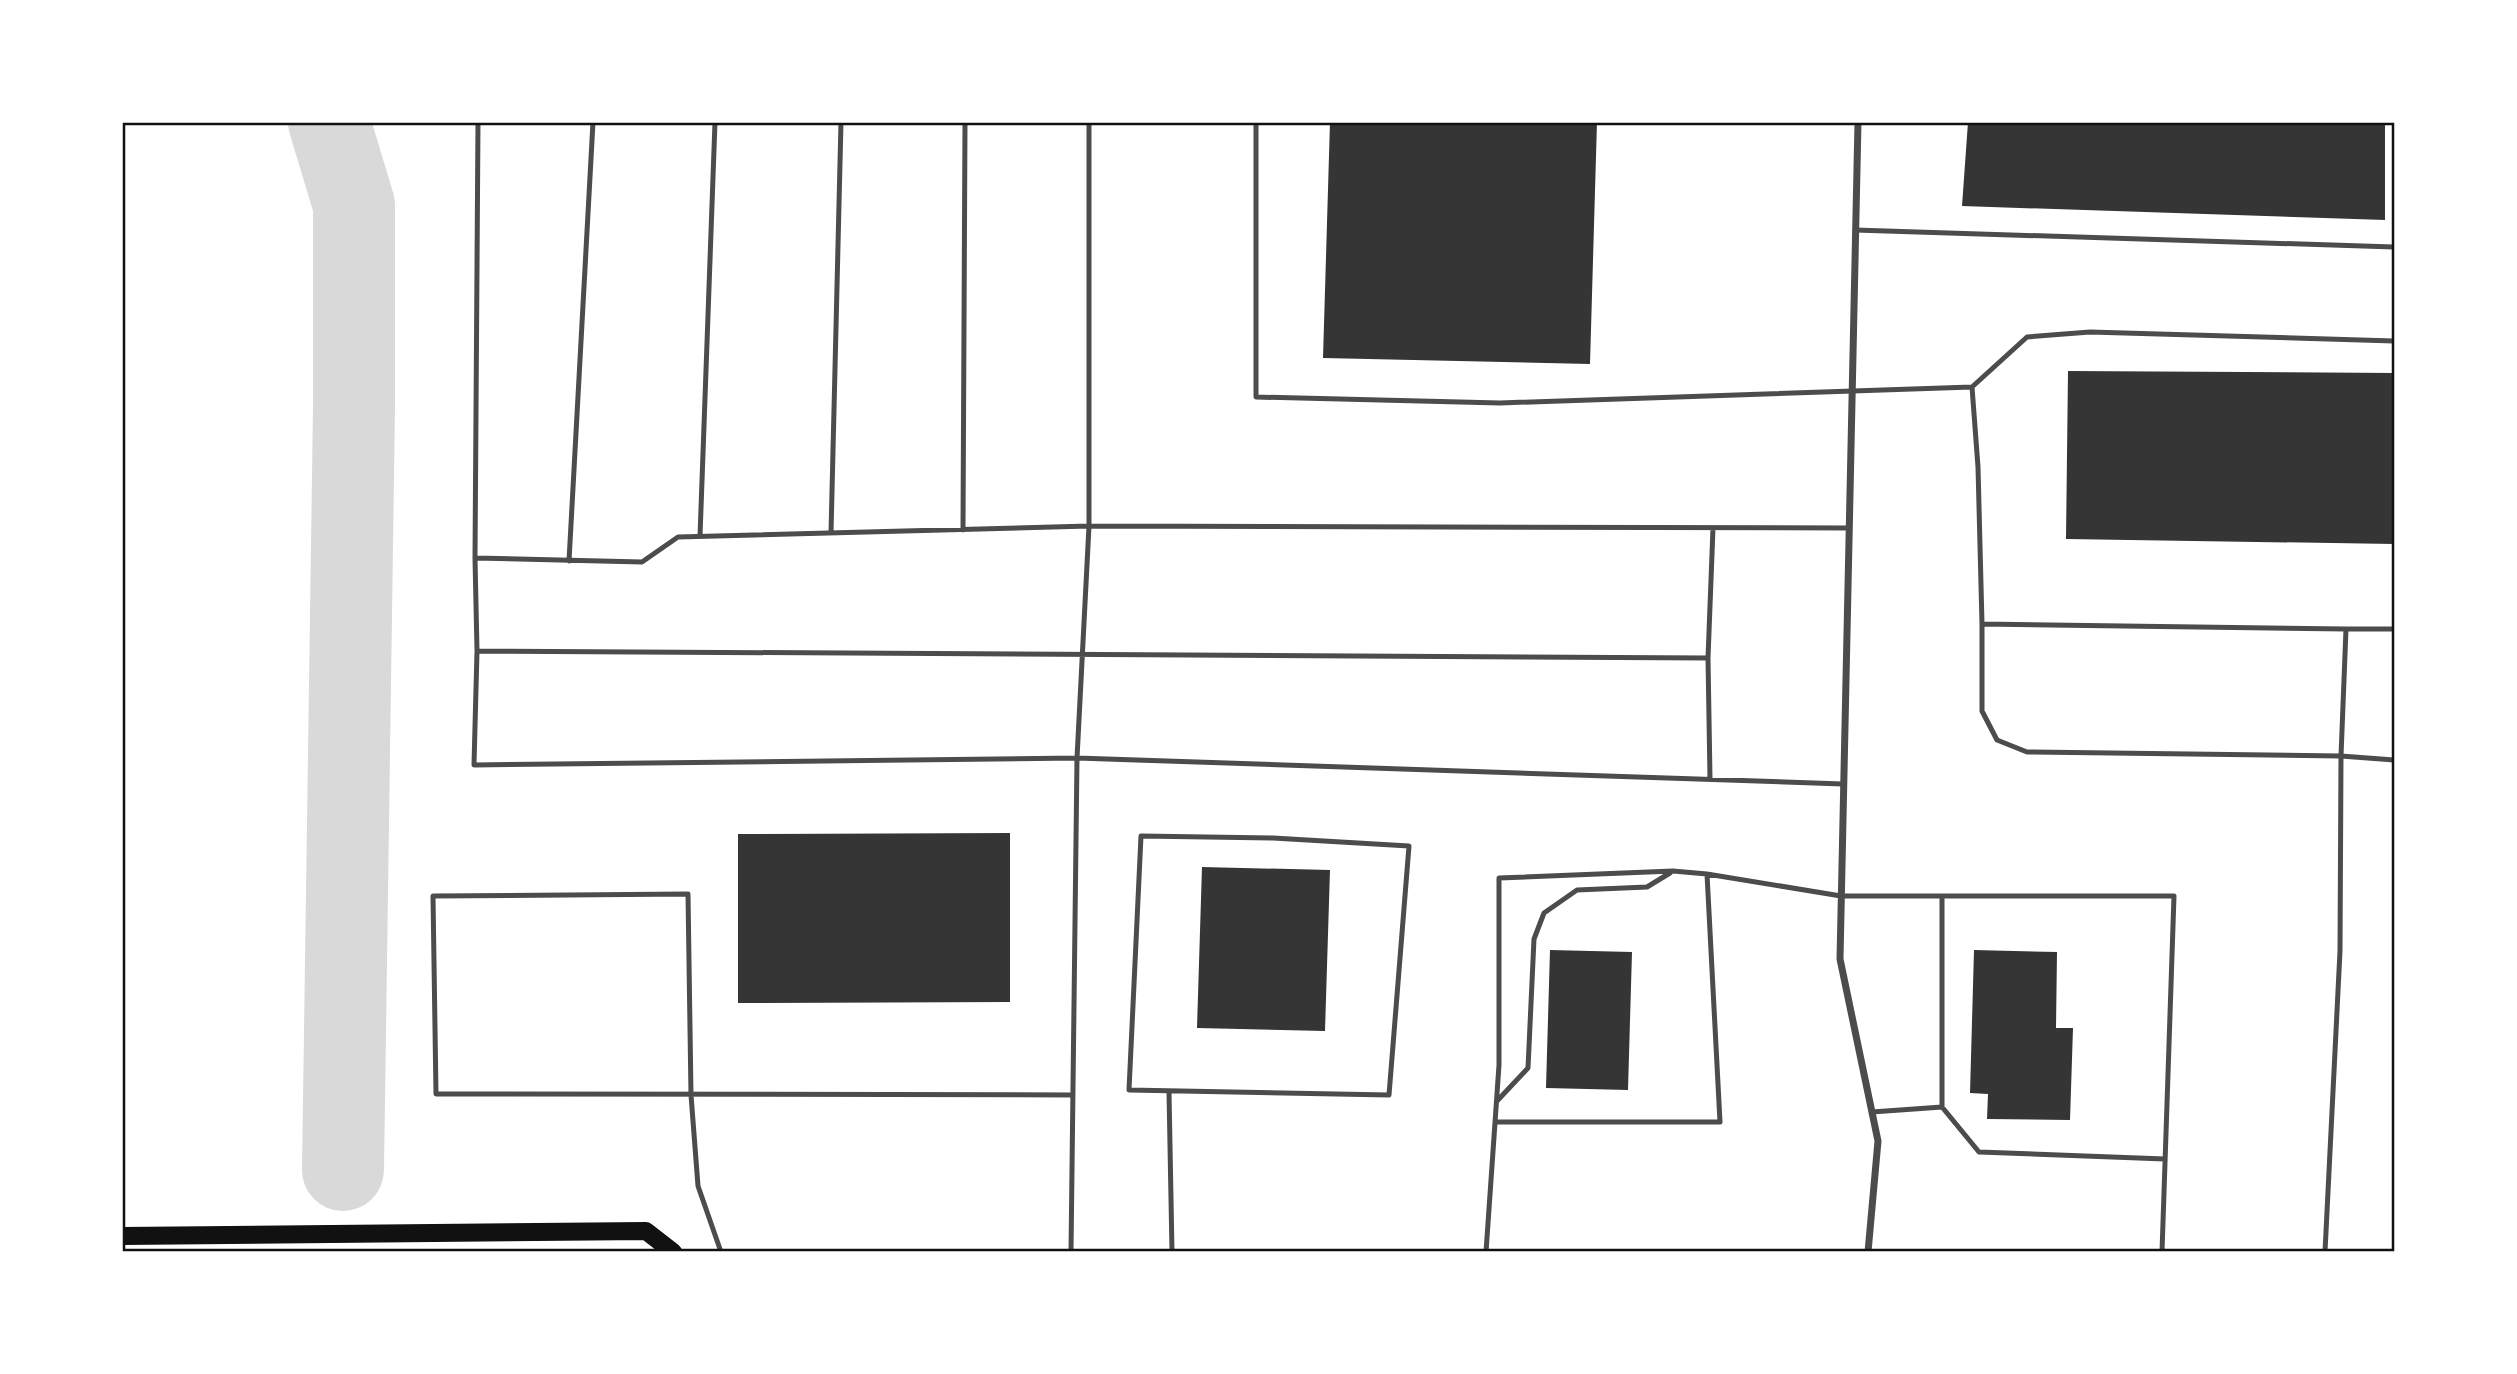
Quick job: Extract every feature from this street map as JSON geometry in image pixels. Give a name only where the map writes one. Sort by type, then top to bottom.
[{"type":"main road","points":[[122,1236],[646,1231],[673,1251]]},
{"type":"street","points":[[1857,122],[1840,959],[1878,1141],[1868,1251]]},
{"type":"lane","points":[[478,122],[475,558],[477,651],[474,765],[1077,758],[1843,784]]},
{"type":"lane","points":[[569,561],[593,122]]},
{"type":"lane","points":[[700,536],[715,122]]},
{"type":"lane","points":[[831,533],[841,122]]},
{"type":"lane","points":[[963,530],[965,122]]},
{"type":"lane","points":[[1072,1251],[1077,758],[1090,526],[1089,122]]},
{"type":"lane","points":[[1256,122],[1256,397],[1500,403],[1972,387],[2027,337],[2090,332],[2395,341]]},
{"type":"lane","points":[[1855,230],[2395,247]]},
{"type":"lane","points":[[1972,387],[1978,467],[1982,712],[1997,740],[2026,752],[2341,756],[2395,760]]},
{"type":"lane","points":[[475,558],[642,562],[678,537],[1090,526],[1849,528]]},
{"type":"lane","points":[[1710,779],[1708,658],[1713,528]]},
{"type":"lane","points":[[1982,624],[2395,629]]},
{"type":"lane","points":[[2325,1251],[2340,951],[2341,756],[2346,629]]},
{"type":"lane","points":[[477,651],[1708,658]]},
{"type":"lane","points":[[1141,836],[1273,838],[1409,846],[1389,1095],[1168,1092],[1129,1090],[1141,836]]},
{"type":"lane","points":[[1497,1102],[1528,1068],[1534,939],[1544,913],[1577,890],[1647,887],[1672,871]]},
{"type":"lane","points":[[1486,1251],[1497,1102],[1499,878],[1672,871],[1707,874],[1841,896],[2174,895],[2162,1251]]},
{"type":"lane","points":[[1496,1122],[1720,1122],[1707,874]]},
{"type":"lane","points":[[721,1251],[698,1186],[691,1095],[688,894],[433,896],[436,1094],[691,1095],[1073,1095]]},
{"type":"lane","points":[[1942,896],[1942,1107],[1979,1152],[2165,1159]]},
{"type":"lane","points":[[1168,1092],[1172,1251]]},
{"type":"lane","points":[[1872,1112],[1942,1107]]},
{"type":"building","points":[[1330,122],[1597,122],[1590,364],[1323,358]]},
{"type":"building","points":[[1968,122],[2385,122],[2385,220],[1962,206]]},
{"type":"building","points":[[2068,371],[2394,373],[2394,544],[2066,539]]},
{"type":"building","points":[[1010,833],[1010,1002],[738,1003],[738,834]]},
{"type":"building","points":[[1202,867],[1330,870],[1325,1031],[1197,1028]]},
{"type":"building","points":[[1550,950],[1632,952],[1628,1090],[1546,1088]]},
{"type":"building","points":[[1974,950],[2057,952],[2056,1028],[2073,1028],[2070,1120],[1987,1119],[1988,1094],[1970,1093]]},
{"type":"waterway","points":[[329,122],[354,205],[354,407],[343,1170]]}]
